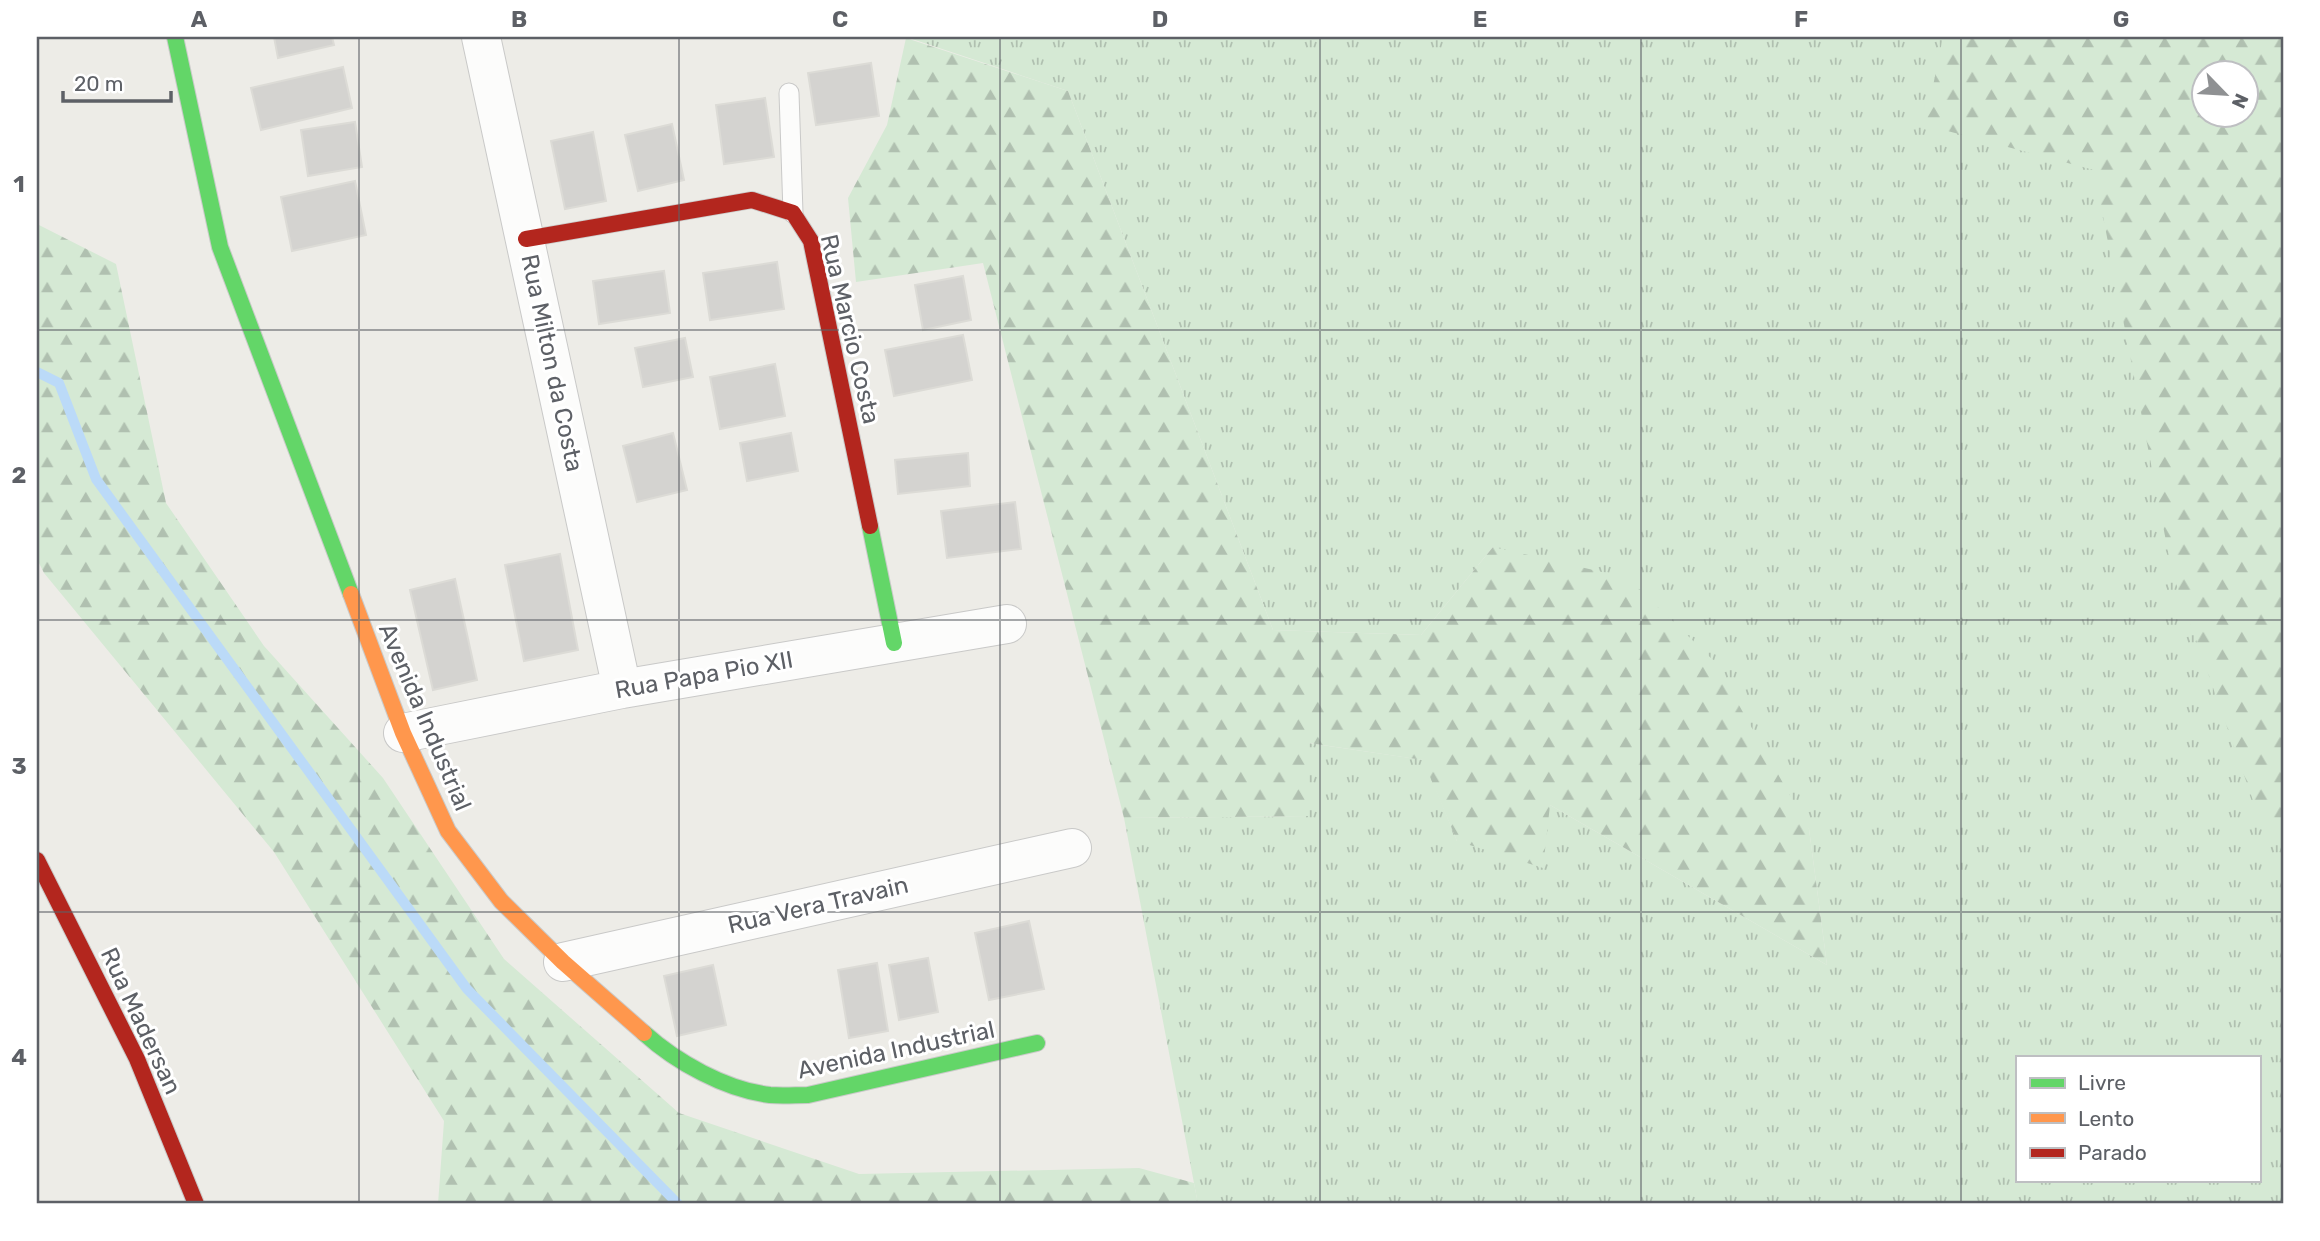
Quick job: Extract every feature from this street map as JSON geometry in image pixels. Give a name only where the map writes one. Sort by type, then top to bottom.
[{"type":"street","name":"Avenida Industrial","points":[[175,37],[220,247],[403,733],[448,831],[501,901],[563,962],[664,1051],[736,1087],[770,1095],[808,1095],[1037,1044]]},
{"type":"street","name":"Rua Milton da Costa","points":[[481,37],[622,689]]},
{"type":"street","name":"Rua Marcio Costa","points":[[526,239],[752,201],[793,212],[811,241],[894,643]]},
{"type":"street","name":"Rua Papa Pio XII","points":[[403,733],[622,689],[1007,624]]},
{"type":"street","name":"Rua Vera Travain","points":[[563,962],[1072,848]]},
{"type":"street","name":"Rua Madersan","points":[[37,860],[137,1059],[196,1204]]},
{"type":"lane","points":[[789,93],[793,212]]},
{"type":"green space","points":[[906,37],[2283,37],[2283,1204],[1198,1204],[1124,818],[1309,816],[1308,743],[1424,760],[1457,841],[1550,805],[1827,965],[1809,829],[1493,547],[1421,635],[1273,630],[1068,91]]},
{"type":"green space","points":[[1943,37],[2283,37],[2283,837],[2261,823],[2172,572],[2094,170],[1925,125]]},
{"type":"green space","points":[[906,38],[1068,91],[1273,630],[1421,635],[1493,547],[1628,578],[1714,661],[1809,829],[1827,965],[1550,805],[1543,868],[1457,841],[1423,760],[1309,743],[1309,816],[1124,818],[983,263],[856,282],[848,198],[887,125]]},
{"type":"green space","points":[[37,224],[116,264],[166,503],[264,646],[383,778],[504,959],[679,1113],[859,1174],[1139,1168],[1194,1183],[1198,1204],[438,1204],[444,1121],[274,852],[44,573],[37,559]]},
{"type":"building","points":[[274,37],[332,37],[334,45],[278,58]]},
{"type":"building","points":[[871,63],[879,116],[816,125],[808,73]]},
{"type":"building","points":[[343,67],[352,108],[261,130],[251,88]]},
{"type":"building","points":[[765,98],[774,157],[724,164],[716,105]]},
{"type":"building","points":[[355,122],[362,167],[308,176],[301,130]]},
{"type":"building","points":[[672,124],[684,180],[638,191],[625,135]]},
{"type":"building","points":[[593,132],[606,201],[565,209],[551,141]]},
{"type":"building","points":[[355,181],[366,235],[292,251],[281,197]]},
{"type":"building","points":[[777,262],[784,309],[710,320],[703,273]]},
{"type":"building","points":[[664,271],[670,313],[599,324],[593,281]]},
{"type":"building","points":[[963,276],[971,320],[923,330],[915,285]]},
{"type":"building","points":[[963,335],[972,380],[894,396],[885,350]]},
{"type":"building","points":[[685,338],[693,377],[643,387],[635,348]]},
{"type":"building","points":[[775,364],[785,416],[720,429],[710,377]]},
{"type":"building","points":[[673,433],[687,490],[637,502],[623,446]]},
{"type":"building","points":[[791,433],[798,471],[747,481],[740,443]]},
{"type":"building","points":[[968,453],[970,486],[898,494],[895,460]]},
{"type":"building","points":[[1015,502],[1021,549],[947,558],[941,511]]},
{"type":"building","points":[[560,554],[578,650],[524,661],[505,565]]},
{"type":"building","points":[[455,579],[477,680],[433,690],[410,590]]},
{"type":"building","points":[[1029,921],[1044,989],[989,1000],[975,933]]},
{"type":"building","points":[[928,958],[938,1012],[899,1020],[889,965]]},
{"type":"building","points":[[877,963],[888,1031],[849,1038],[838,970]]},
{"type":"building","points":[[713,965],[726,1025],[677,1036],[664,976]]},
{"type":"waterway","points":[[37,372],[59,383],[96,479],[467,989],[678,1204]]},
{"type":"traffic: fast","points":[[175,37],[220,247],[351,594]]},
{"type":"traffic: fast","points":[[870,526],[894,643]]},
{"type":"traffic: fast","points":[[644,1033],[702,1073],[736,1087],[770,1095],[808,1095],[1037,1043]]},
{"type":"traffic: slow","points":[[351,594],[403,733],[448,831],[501,901],[563,962],[644,1033]]},
{"type":"traffic: jam","points":[[526,239],[752,200],[793,213],[811,241],[870,526]]},
{"type":"traffic: jam","points":[[37,860],[137,1059],[196,1204]]}]
